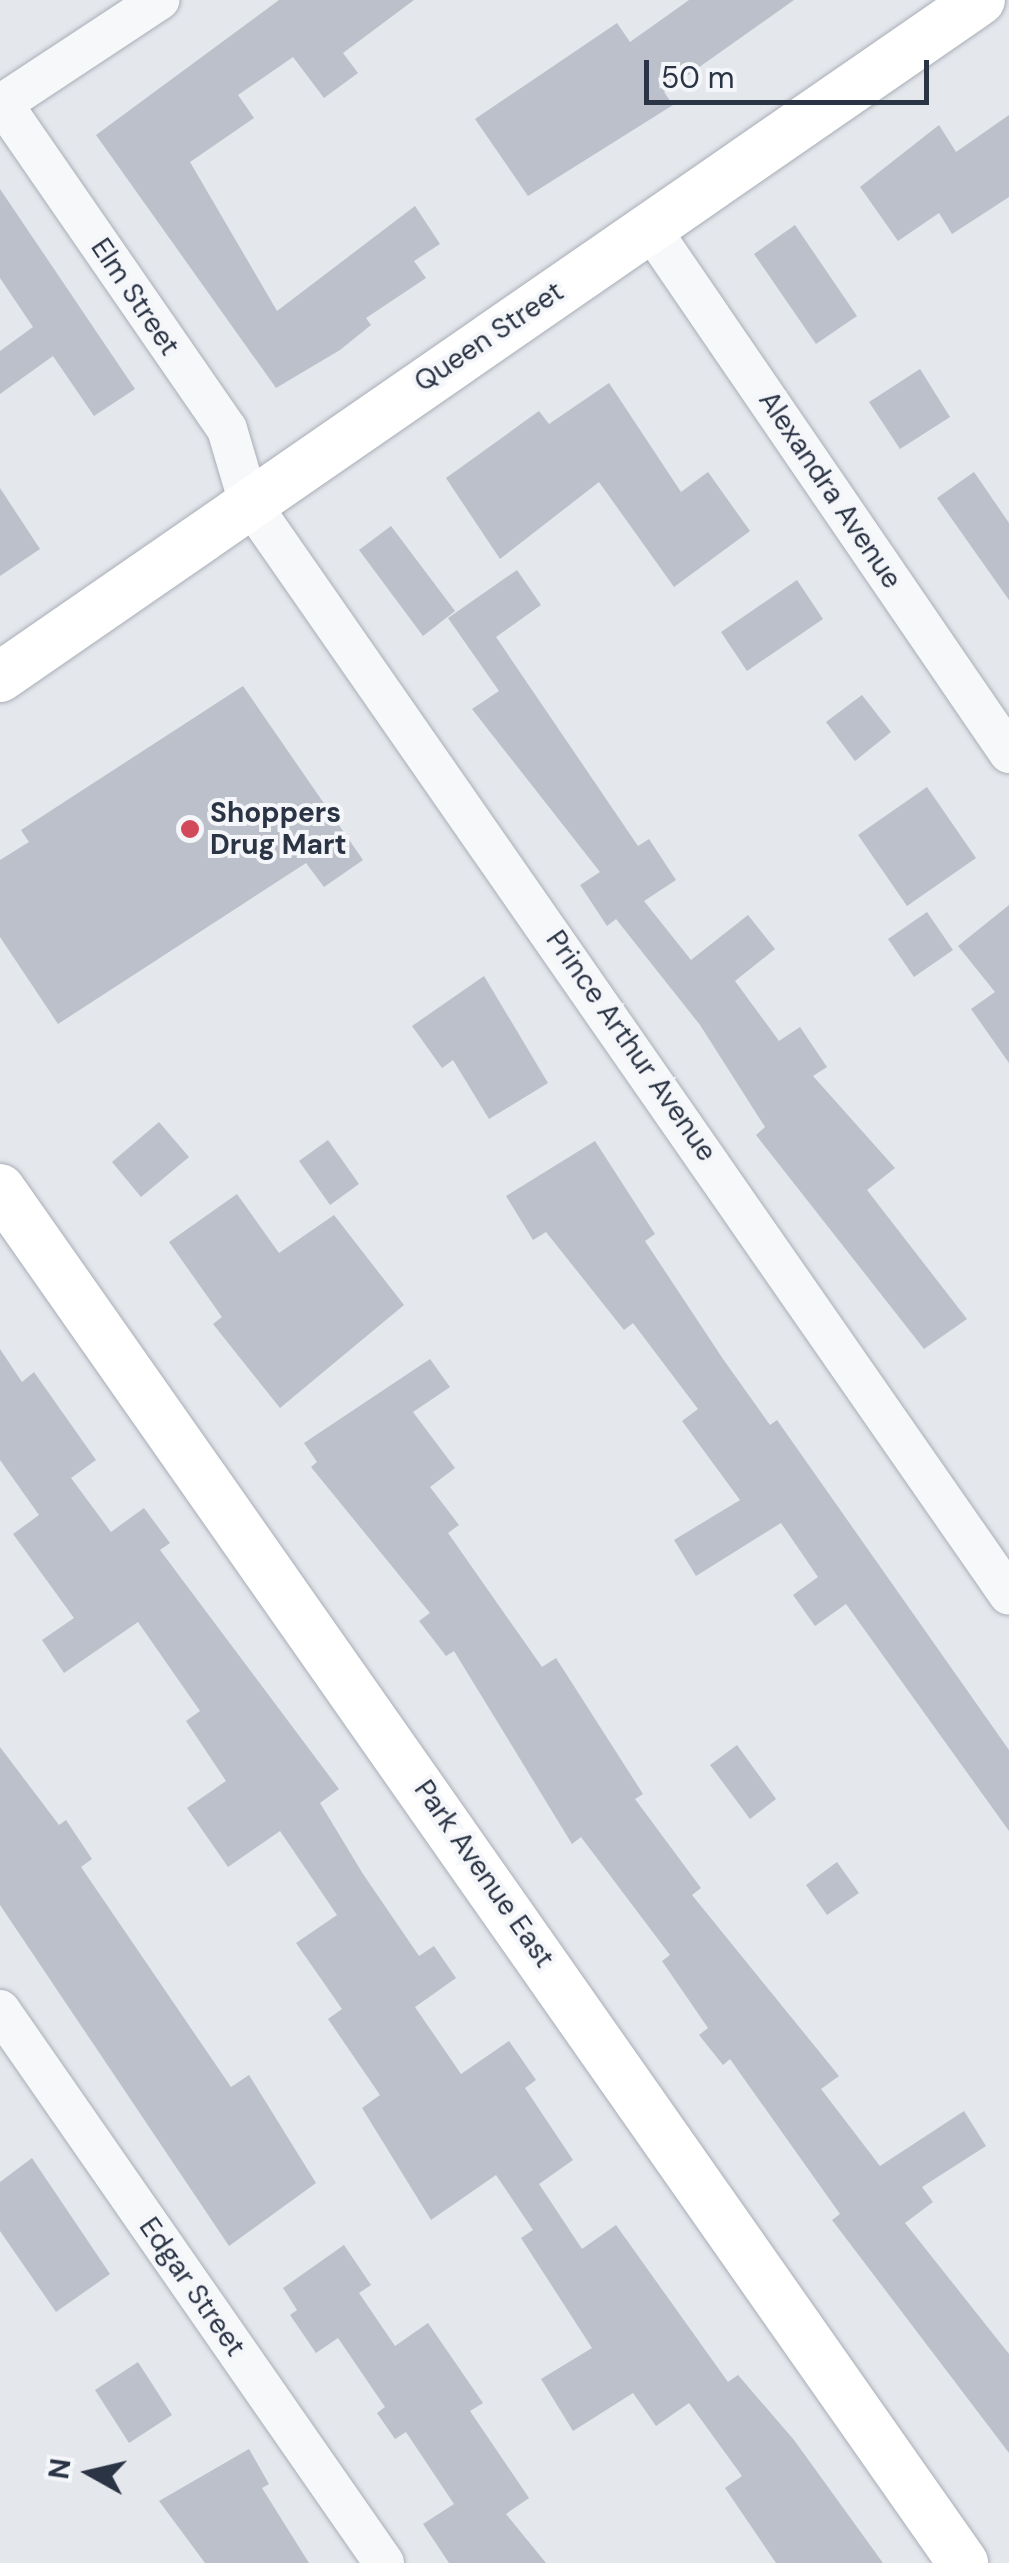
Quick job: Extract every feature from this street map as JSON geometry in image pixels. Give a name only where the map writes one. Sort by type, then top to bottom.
[{"type":"main road","name":"Queen Street","points":[[0,678],[248,500],[980,0]]},
{"type":"main road","name":"Park Avenue East","points":[[0,1189],[962,2563]]},
{"type":"street","points":[[1,104],[159,0]]},
{"type":"street","name":"Elm Street","points":[[1,104],[231,436],[248,500]]},
{"type":"street","name":"Alexandra Avenue","points":[[650,228],[1009,753]]},
{"type":"street","name":"Prince Arthur Avenue","points":[[248,500],[1009,1595]]},
{"type":"street","name":"Edgar Street","points":[[0,2010],[384,2563]]},
{"type":"building","points":[[279,0],[414,0],[343,53],[358,73],[324,98],[293,57],[238,95],[254,118],[190,162],[277,311],[415,206],[440,244],[414,261],[426,278],[366,318],[371,325],[340,350],[276,388],[96,135]]},
{"type":"building","points":[[689,0],[794,0],[664,92],[673,105],[528,196],[475,119],[617,23],[630,42]]},
{"type":"building","points":[[1009,115],[1009,197],[952,234],[939,213],[898,241],[860,187],[939,125],[956,152]]},
{"type":"building","points":[[0,189],[135,389],[94,416],[53,356],[0,394],[0,351],[33,327],[0,278]]},
{"type":"building","points":[[795,225],[857,316],[816,344],[754,254]]},
{"type":"building","points":[[920,369],[950,417],[900,449],[869,402]]},
{"type":"building","points":[[609,383],[681,492],[708,472],[750,531],[674,587],[599,482],[500,559],[446,478],[539,411],[549,424]]},
{"type":"building","points":[[974,472],[1009,523],[1009,600],[937,498]]},
{"type":"building","points":[[0,488],[40,549],[0,576]]},
{"type":"building","points":[[391,526],[455,611],[423,636],[359,550]]},
{"type":"building","points":[[517,570],[541,605],[496,637],[638,846],[649,839],[676,880],[644,901],[691,960],[748,915],[775,949],[735,981],[779,1041],[800,1027],[827,1067],[813,1076],[895,1168],[867,1190],[967,1319],[924,1349],[756,1135],[765,1127],[700,1025],[616,919],[607,926],[580,885],[600,872],[472,709],[499,691],[448,618]]},
{"type":"building","points":[[797,580],[823,619],[747,671],[721,632]]},
{"type":"building","points":[[243,686],[363,860],[324,887],[306,863],[58,1024],[0,937],[0,860],[29,842],[21,830]]},
{"type":"building","points":[[862,695],[891,732],[855,761],[826,722]]},
{"type":"building","points":[[927,787],[976,858],[907,906],[858,835]]},
{"type":"building","points":[[1009,905],[1009,1063],[971,1009],[995,992],[958,946]]},
{"type":"building","points":[[927,912],[953,950],[914,977],[888,939]]},
{"type":"building","points":[[484,976],[548,1083],[489,1119],[453,1060],[442,1068],[412,1026]]},
{"type":"building","points":[[159,1122],[189,1157],[141,1197],[112,1162]]},
{"type":"building","points":[[328,1140],[359,1184],[330,1205],[299,1161]]},
{"type":"building","points":[[595,1141],[655,1234],[645,1241],[723,1359],[770,1425],[777,1420],[1009,1750],[1009,1831],[846,1604],[815,1626],[793,1595],[818,1577],[781,1523],[696,1576],[674,1540],[740,1500],[682,1421],[698,1409],[633,1323],[624,1330],[546,1232],[533,1240],[506,1196]]},
{"type":"building","points":[[237,1194],[279,1253],[334,1215],[404,1305],[280,1408],[213,1324],[222,1317],[169,1242]]},
{"type":"building","points":[[0,1349],[22,1382],[34,1372],[96,1460],[71,1478],[111,1532],[144,1508],[170,1543],[160,1550],[339,1789],[320,1803],[363,1874],[419,1956],[434,1946],[456,1978],[415,2007],[461,2074],[509,2041],[536,2080],[525,2088],[573,2160],[539,2184],[582,2249],[616,2225],[728,2382],[738,2375],[794,2440],[883,2563],[776,2563],[725,2488],[742,2476],[689,2403],[656,2426],[633,2393],[573,2431],[541,2379],[592,2348],[521,2238],[533,2230],[496,2175],[431,2220],[362,2108],[380,2095],[328,2019],[342,2009],[296,1943],[337,1915],[280,1831],[228,1867],[187,1808],[226,1781],[186,1721],[200,1711],[138,1622],[64,1673],[42,1640],[74,1618],[13,1534],[39,1515],[0,1460]]},
{"type":"building","points":[[430,1359],[450,1387],[413,1412],[455,1468],[430,1487],[459,1525],[448,1533],[542,1667],[556,1658],[643,1794],[635,1799],[701,1888],[692,1895],[839,2076],[821,2089],[880,2166],[964,2111],[986,2146],[922,2187],[933,2202],[905,2223],[1009,2354],[1009,2453],[832,2220],[840,2214],[730,2059],[723,2065],[699,2035],[708,2028],[662,1961],[670,1955],[581,1837],[572,1844],[454,1651],[446,1656],[419,1621],[430,1613],[311,1467],[317,1462],[304,1443]]},
{"type":"building","points":[[737,1745],[776,1799],[750,1819],[710,1765]]},
{"type":"building","points":[[0,1747],[59,1825],[66,1820],[92,1859],[81,1867],[231,2087],[249,2075],[316,2183],[229,2246],[0,1905]]},
{"type":"building","points":[[837,1862],[859,1893],[827,1915],[806,1885]]},
{"type":"building","points":[[32,2158],[110,2274],[56,2312],[0,2231],[0,2182]]},
{"type":"building","points":[[344,2245],[371,2285],[359,2293],[395,2346],[428,2323],[483,2403],[470,2411],[529,2498],[506,2514],[546,2563],[449,2563],[423,2524],[454,2504],[406,2432],[395,2439],[377,2413],[385,2407],[338,2338],[316,2353],[290,2315],[297,2310],[283,2288]]},
{"type":"building","points":[[138,2362],[172,2415],[129,2443],[95,2390]]},
{"type":"building","points":[[249,2449],[269,2484],[262,2488],[309,2563],[205,2563],[159,2501]]},
{"type":"place","name":"Shoppers Drug Mart","points":[[190,829]]}]
